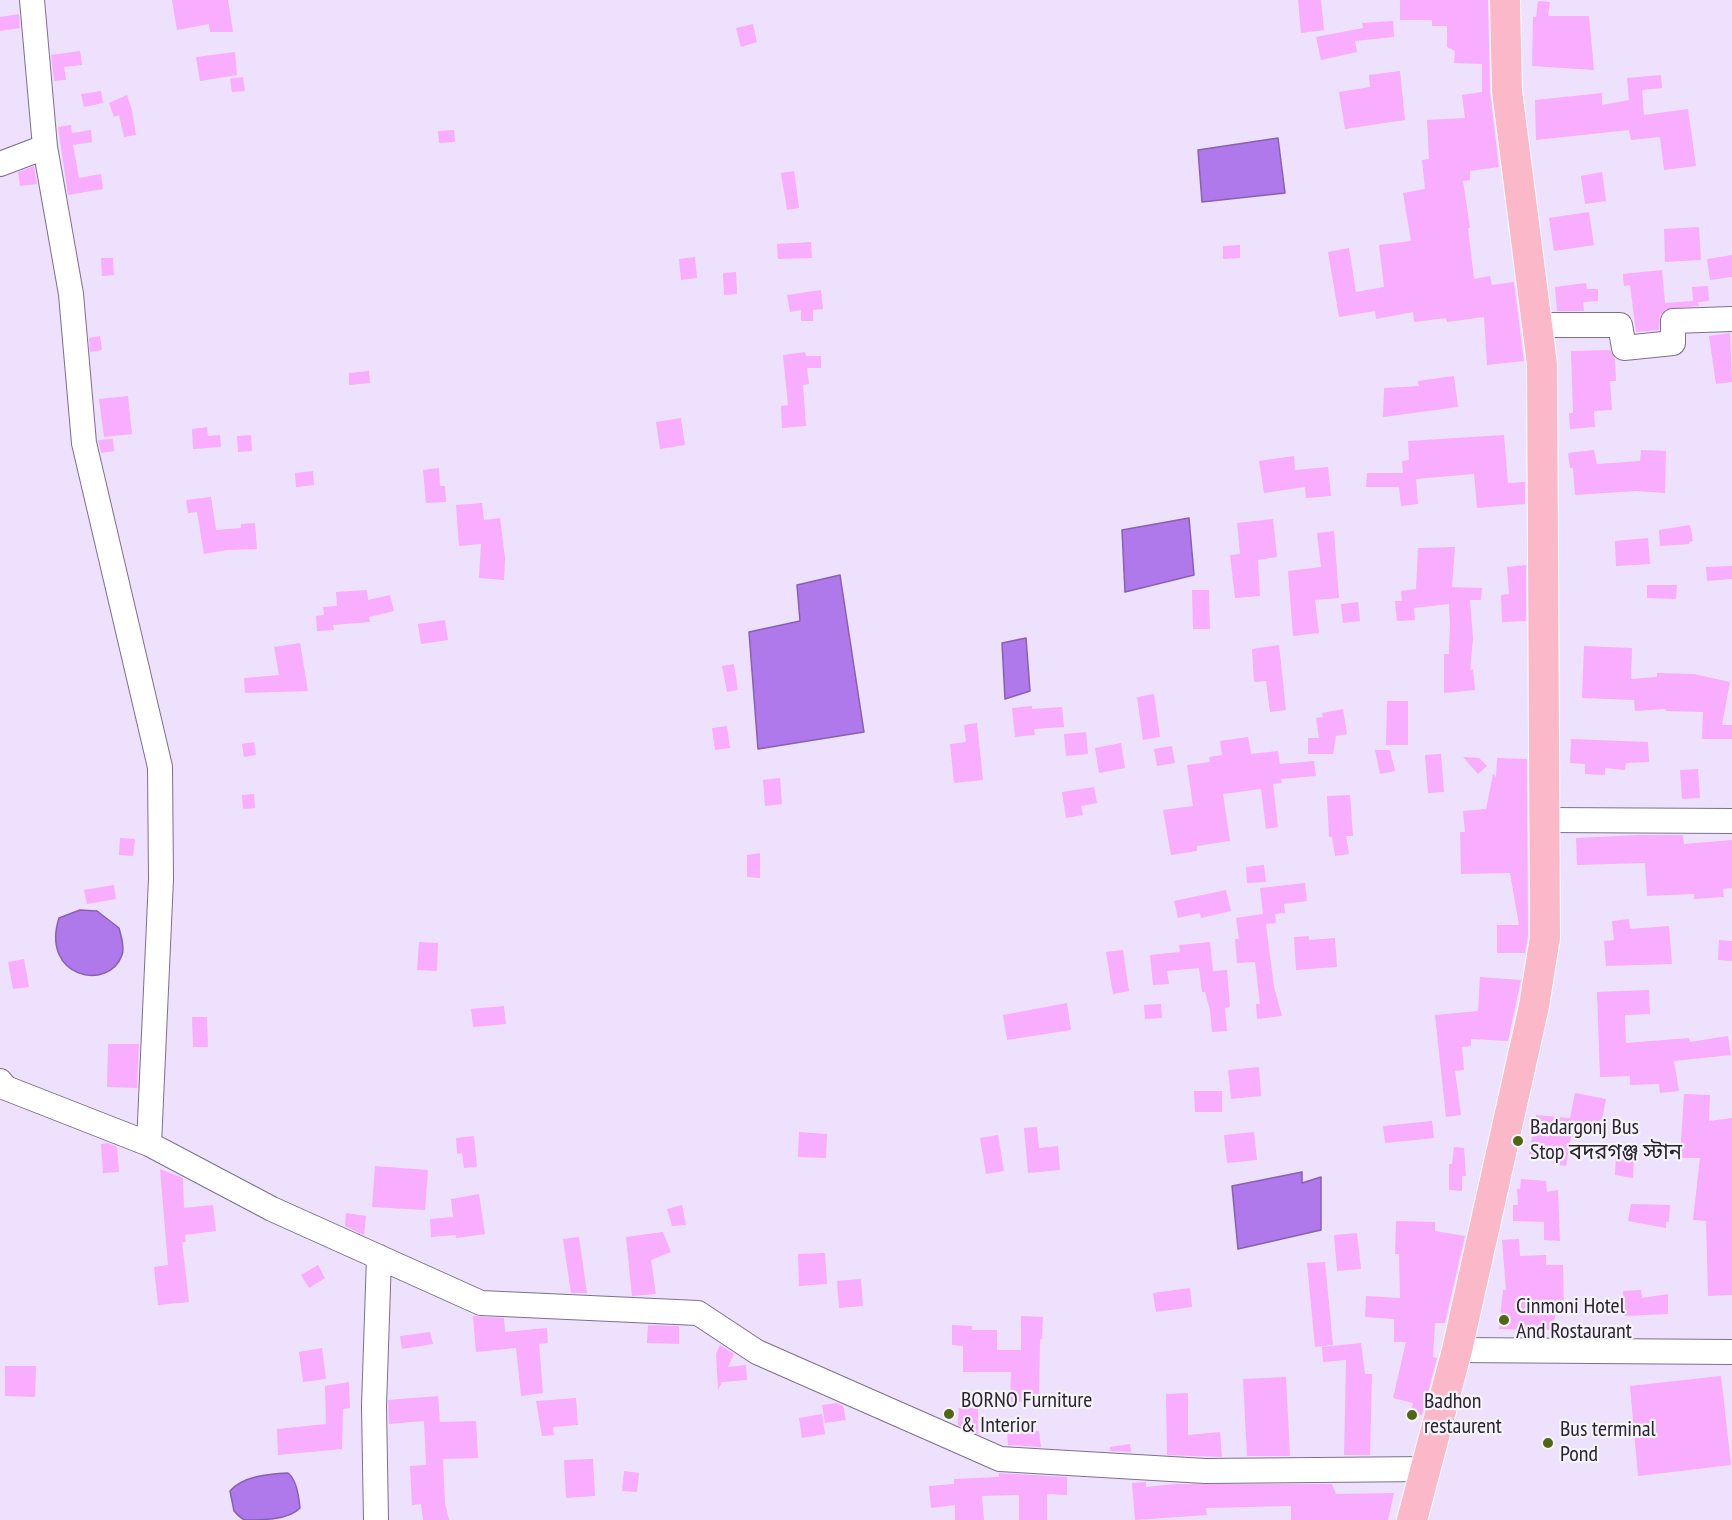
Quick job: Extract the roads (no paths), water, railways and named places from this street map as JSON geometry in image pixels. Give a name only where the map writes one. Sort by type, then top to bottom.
[{"type":"main road","points":[[1412,1520],[1457,1350],[1534,1006],[1545,937],[1542,364],[1507,91],[1505,0]]},
{"type":"street","points":[[32,0],[45,147],[71,294],[84,443],[160,767],[161,879],[149,1144]]},
{"type":"street","points":[[0,164],[45,147]]},
{"type":"street","points":[[1538,325],[1620,325],[1624,348],[1673,343],[1674,321],[1732,319]]},
{"type":"street","points":[[1546,820],[1732,821]]},
{"type":"street","points":[[0,1081],[6,1088],[149,1144],[272,1209],[481,1303],[698,1313],[757,1352],[1000,1459],[1205,1470],[1427,1469]]},
{"type":"street","points":[[376,1520],[374,1406],[379,1257]]},
{"type":"street","points":[[1457,1350],[1732,1353]]},
{"type":"place","name":"Badargonj Bus Stop বদরগঞ্জ স্টান","points":[[1518,1141]]},
{"type":"place","name":"Cinmoni Hotel And Rostaurant","points":[[1504,1320]]},
{"type":"place","name":"BORNO Furniture & Interior","points":[[949,1414]]},
{"type":"place","name":"Badhon restaurent","points":[[1412,1415]]},
{"type":"place","name":"Bus terminal Pond","points":[[1548,1443]]}]
